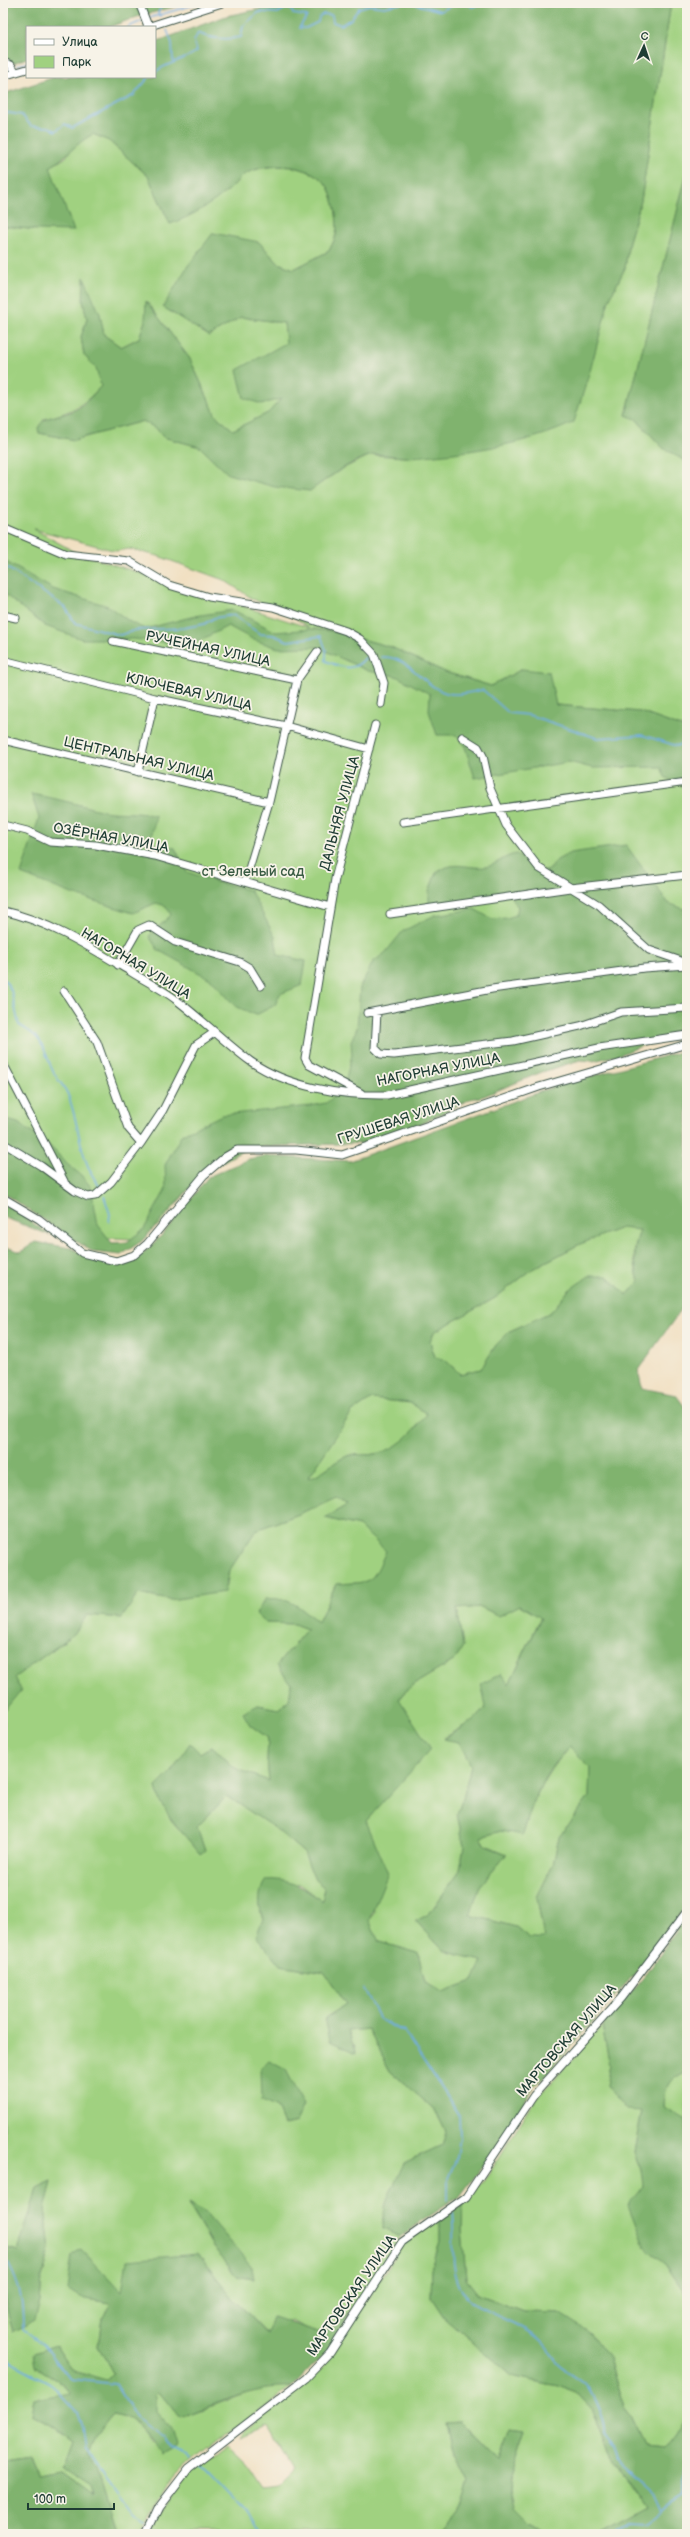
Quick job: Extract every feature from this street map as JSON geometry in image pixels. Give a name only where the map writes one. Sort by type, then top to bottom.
[{"type":"street","points":[[139,3],[148,26]]},
{"type":"street","points":[[151,26],[222,3]]},
{"type":"street","points":[[3,62],[11,65],[16,72]]},
{"type":"street","points":[[3,76],[26,69]]},
{"type":"street","points":[[3,527],[66,554],[129,561],[169,584],[209,597],[273,607],[346,630],[360,639],[374,654],[384,683],[381,704]]},
{"type":"street","points":[[3,615],[16,618]]},
{"type":"street","name":"РУЧЕЙНАЯ УЛИЦА","points":[[113,641],[297,680]]},
{"type":"street","points":[[245,882],[269,802],[297,680],[317,652]]},
{"type":"street","name":"КЛЮЧЕВАЯ УЛИЦА","points":[[3,660],[156,698],[286,726],[369,749]]},
{"type":"street","points":[[138,772],[156,698]]},
{"type":"street","name":"ДАЛЬНЯЯ УЛИЦА","points":[[366,1096],[309,1065],[305,1058],[335,879],[375,725]]},
{"type":"street","points":[[462,737],[478,747],[483,756],[490,788],[499,809],[518,844],[539,868],[599,905],[645,947],[687,964]]},
{"type":"street","name":"ЦЕНТРАЛЬНАЯ УЛИЦА","points":[[3,740],[269,802]]},
{"type":"street","points":[[403,822],[687,782]]},
{"type":"street","name":"ОЗЁРНАЯ УЛИЦА","points":[[3,825],[27,831],[50,842],[132,851],[330,907]]},
{"type":"street","points":[[390,914],[570,888],[687,875]]},
{"type":"street","name":"НАГОРНАЯ УЛИЦА","points":[[3,910],[39,921],[174,998],[251,1062],[283,1079],[366,1096],[387,1095],[599,1048],[687,1035]]},
{"type":"street","points":[[118,965],[138,930],[149,925],[175,942],[240,962],[250,968],[261,986]]},
{"type":"street","points":[[368,1013],[492,989],[644,968],[687,964]]},
{"type":"street","points":[[64,991],[97,1042],[128,1128],[141,1143]]},
{"type":"street","points":[[377,1012],[375,1048],[381,1054],[394,1055],[513,1041],[580,1026],[621,1012],[687,1008]]},
{"type":"street","points":[[3,1143],[88,1197],[95,1196],[111,1182],[141,1143],[163,1110],[196,1045],[215,1032]]},
{"type":"street","name":"ГРУШЕВАЯ УЛИЦА","points":[[3,1198],[39,1219],[82,1253],[116,1261],[134,1255],[138,1252],[204,1175],[225,1157],[237,1150],[296,1150],[342,1155],[539,1087],[687,1044]]},
{"type":"street","points":[[3,1062],[66,1184]]},
{"type":"street","name":"МАРТОВСКАЯ УЛИЦА","points":[[146,2534],[159,2507],[189,2468],[306,2378],[330,2353],[402,2242],[466,2197],[534,2095],[621,1998],[687,1911]]},
{"type":"green space","points":[[3,3],[189,3],[137,17],[112,26],[26,26],[26,58],[3,67]]},
{"type":"green space","points":[[288,3],[671,3],[641,201],[629,241],[625,268],[609,300],[590,371],[574,422],[537,437],[471,451],[409,457],[384,455],[369,456],[345,467],[310,491],[275,487],[228,474],[200,447],[163,437],[157,429],[143,421],[74,440],[39,433],[38,428],[44,421],[70,412],[79,407],[101,386],[96,368],[84,355],[81,337],[87,319],[83,301],[84,277],[100,314],[104,335],[121,347],[139,338],[145,321],[146,301],[190,359],[216,416],[233,430],[268,413],[281,399],[261,404],[244,398],[237,370],[286,343],[284,323],[241,317],[209,336],[163,307],[187,267],[213,233],[259,242],[278,263],[294,269],[329,251],[335,239],[337,229],[334,204],[328,187],[321,179],[312,173],[301,169],[277,166],[255,170],[241,177],[230,189],[209,205],[170,224],[148,176],[109,141],[93,134],[50,167],[74,231],[37,230],[3,226],[3,94],[52,78],[156,78],[156,42],[226,16]]},
{"type":"green space","name":"ст Зеленый сад","points":[[671,3],[687,3],[687,172],[626,415],[636,419],[663,448],[687,462],[687,729],[640,712],[556,705],[522,669],[491,686],[445,672],[391,647],[332,631],[314,629],[687,764],[687,1030],[550,1055],[234,1136],[158,1226],[132,1239],[71,1236],[64,1192],[29,1131],[3,1129],[3,226],[37,230],[50,167],[65,158],[77,143],[93,134],[109,141],[148,176],[170,224],[208,204],[230,189],[243,175],[255,170],[290,167],[312,173],[321,179],[328,187],[330,192],[336,217],[336,234],[329,251],[294,269],[278,263],[259,242],[163,307],[209,336],[241,317],[284,323],[287,343],[282,399],[268,413],[233,430],[216,416],[190,359],[147,302],[145,321],[139,338],[121,347],[104,335],[100,314],[83,301],[87,319],[81,337],[84,355],[96,368],[101,386],[76,408],[44,419],[39,433],[74,440],[143,421],[157,429],[163,437],[200,447],[210,456],[309,491],[342,469],[371,455],[407,457],[574,421],[609,300],[625,268],[629,241],[641,201]],"holes":[[[34,529],[116,551],[129,549],[158,556],[224,580],[253,599],[295,618],[310,628],[75,552]]]},
{"type":"green space","points":[[687,172],[687,462],[663,448],[636,419],[626,415]]},
{"type":"green space","points":[[3,560],[53,589],[108,606],[132,623],[145,629],[195,616],[233,610],[276,632],[311,629],[332,631],[391,647],[445,672],[491,686],[522,669],[549,672],[556,705],[640,712],[687,729],[687,789],[665,777],[661,767],[592,768],[569,762],[475,778],[465,747],[456,735],[437,735],[429,711],[430,694],[396,676],[368,671],[317,647],[278,648],[254,640],[228,626],[191,645],[134,639],[82,639],[45,626],[3,593]]},
{"type":"green space","points":[[31,794],[104,811],[156,816],[150,842],[175,848],[187,872],[220,883],[250,890],[275,937],[278,955],[306,961],[302,985],[280,994],[275,1005],[256,1015],[235,1006],[212,980],[158,950],[149,936],[171,915],[166,906],[156,903],[133,913],[72,894],[21,874],[39,818]]},
{"type":"green space","points":[[626,845],[668,903],[687,910],[687,1023],[666,1036],[619,1055],[593,1061],[580,1060],[542,1072],[484,1096],[470,1099],[411,1129],[368,1143],[249,1147],[203,1173],[142,1241],[121,1255],[93,1252],[3,1193],[3,1119],[18,1123],[49,1145],[68,1165],[81,1175],[91,1187],[98,1225],[112,1243],[127,1242],[144,1229],[166,1189],[165,1165],[182,1134],[222,1115],[310,1106],[326,1103],[337,1094],[345,1082],[352,1055],[351,1041],[357,1028],[360,987],[373,962],[385,953],[403,931],[435,915],[474,909],[492,919],[507,918],[516,915],[518,907],[508,894],[429,905],[429,891],[436,873],[449,866],[455,865],[485,867],[493,865],[508,856],[517,854],[532,868],[548,871],[557,860],[570,853]]},
{"type":"green space","points":[[687,1050],[687,1276],[683,1307],[638,1370],[642,1388],[676,1395],[687,1410],[687,1906],[639,1969],[531,2091],[499,2145],[460,2196],[413,2227],[401,2237],[383,2229],[385,2203],[404,2163],[442,2145],[446,2132],[435,2110],[390,2071],[368,2029],[348,2031],[356,2053],[330,2041],[325,2018],[347,2004],[324,1972],[280,1965],[256,1936],[263,1919],[260,1909],[260,1894],[266,1880],[289,1882],[309,1892],[322,1901],[325,1888],[315,1880],[304,1853],[276,1829],[227,1796],[197,1827],[205,1850],[200,1854],[168,1814],[159,1797],[156,1787],[171,1772],[190,1743],[200,1753],[212,1746],[235,1768],[269,1781],[267,1760],[268,1738],[250,1725],[243,1713],[258,1705],[278,1709],[289,1701],[291,1684],[277,1665],[307,1629],[294,1624],[266,1623],[256,1614],[265,1599],[281,1599],[294,1604],[318,1622],[336,1584],[357,1583],[369,1580],[377,1570],[386,1551],[359,1526],[325,1518],[347,1505],[336,1497],[299,1514],[256,1530],[229,1571],[224,1592],[170,1600],[138,1594],[122,1618],[87,1615],[74,1634],[15,1677],[21,1690],[3,1712],[3,1246],[21,1252],[35,1242],[71,1248],[92,1259],[115,1264],[137,1259],[163,1234],[208,1177],[249,1159],[264,1156],[350,1161],[556,1086]],"holes":[[[621,1228],[640,1230],[636,1244],[635,1256],[639,1282],[627,1295],[607,1276],[589,1276],[569,1290],[551,1312],[510,1331],[496,1345],[481,1369],[460,1374],[445,1360],[435,1357],[430,1342],[434,1332],[495,1298],[534,1268],[580,1244]],[[372,1399],[411,1403],[427,1414],[405,1439],[384,1452],[369,1455],[348,1456],[318,1474],[308,1478],[352,1412]],[[520,1605],[541,1618],[509,1684],[501,1674],[481,1684],[486,1707],[474,1720],[443,1739],[459,1742],[471,1765],[463,1798],[457,1814],[464,1846],[460,1870],[429,1914],[416,1921],[444,1951],[482,1961],[473,1981],[442,1992],[425,1981],[418,1953],[379,1942],[369,1920],[388,1873],[366,1821],[431,1749],[399,1699],[411,1686],[455,1660],[463,1646],[457,1609],[481,1607],[499,1616]],[[570,1747],[590,1767],[589,1797],[559,1837],[553,1865],[537,1897],[544,1938],[529,1938],[516,1927],[470,1915],[480,1886],[507,1854],[486,1846],[481,1837],[501,1831],[523,1835],[530,1811],[540,1787],[546,1776]]]},
{"type":"green space","points":[[3,1205],[10,1207],[50,1235],[3,1217]]},
{"type":"green space","points":[[621,1228],[640,1230],[634,1256],[639,1282],[627,1295],[607,1276],[569,1290],[551,1312],[510,1331],[496,1345],[481,1369],[460,1374],[445,1360],[435,1357],[430,1342],[434,1332],[495,1298],[534,1268],[580,1244]]},
{"type":"green space","points":[[372,1399],[411,1403],[427,1414],[411,1434],[391,1449],[375,1454],[347,1456],[307,1479],[352,1412]]},
{"type":"green space","points":[[336,1497],[347,1505],[325,1518],[359,1526],[387,1551],[374,1576],[369,1580],[357,1583],[336,1584],[318,1622],[298,1607],[266,1623],[294,1624],[307,1629],[277,1665],[291,1684],[289,1701],[278,1709],[258,1705],[250,1725],[268,1738],[267,1760],[269,1782],[235,1768],[212,1746],[200,1753],[190,1744],[171,1772],[156,1787],[171,1820],[200,1853],[205,1850],[197,1827],[227,1796],[276,1829],[304,1853],[315,1880],[325,1888],[322,1901],[299,1884],[260,1912],[280,1965],[324,1972],[347,2004],[325,2018],[356,2053],[348,2031],[368,2029],[390,2071],[435,2110],[446,2132],[442,2145],[404,2163],[383,2229],[401,2237],[377,2277],[366,2292],[343,2318],[331,2327],[316,2331],[291,2321],[268,2334],[233,2298],[122,2292],[107,2277],[85,2299],[111,2303],[102,2319],[98,2346],[113,2373],[106,2380],[73,2371],[56,2346],[36,2367],[56,2379],[72,2394],[34,2399],[31,2414],[51,2424],[72,2440],[62,2467],[92,2486],[93,2495],[61,2472],[39,2476],[31,2458],[3,2462],[3,2294],[13,2332],[40,2302],[42,2278],[50,2249],[45,2209],[52,2182],[37,2189],[18,2251],[3,2247],[3,1712],[15,1677],[74,1634],[87,1615],[121,1618],[138,1594],[170,1600],[227,1585],[229,1571],[256,1530],[299,1514]],"holes":[[[277,2108],[296,2122],[284,2125]],[[187,2204],[252,2267],[253,2279],[236,2276],[212,2245]]]},
{"type":"green space","points":[[519,1605],[541,1617],[509,1684],[474,1720],[443,1738],[459,1742],[471,1765],[463,1798],[457,1814],[464,1846],[460,1870],[429,1914],[416,1921],[444,1951],[482,1961],[473,1981],[442,1992],[425,1981],[418,1953],[379,1942],[369,1920],[374,1912],[366,1821],[397,1785],[406,1713],[399,1700],[411,1686],[455,1660],[463,1646],[457,1609],[481,1607],[499,1616]]},
{"type":"green space","points":[[570,1747],[590,1767],[589,1797],[559,1837],[553,1865],[537,1897],[544,1939],[529,1938],[516,1927],[470,1915],[480,1886],[507,1854],[486,1845],[481,1837],[501,1831],[523,1834],[540,1788],[553,1766]]},
{"type":"green space","points":[[687,1916],[687,2071],[675,2077],[668,2084],[665,2094],[664,2107],[687,2121],[687,2296],[666,2265],[645,2248],[628,2205],[643,2186],[641,2169],[634,2152],[642,2111],[626,2110],[606,2085],[610,2065],[602,2026],[648,1972]]},
{"type":"green space","points":[[602,2026],[610,2065],[606,2086],[642,2110],[634,2152],[641,2169],[644,2186],[645,2248],[666,2265],[687,2296],[687,2417],[675,2437],[664,2447],[643,2445],[622,2401],[609,2357],[559,2313],[524,2312],[478,2294],[466,2279],[462,2229],[463,2203],[489,2174],[534,2101]]},
{"type":"green space","points":[[269,2061],[286,2070],[304,2105],[296,2122],[284,2125],[277,2108],[262,2101],[261,2067]]},
{"type":"green space","points":[[687,2071],[686,2122],[664,2108],[665,2094],[668,2085],[675,2077]]},
{"type":"green space","points":[[52,2182],[45,2209],[50,2249],[42,2278],[40,2302],[35,2320],[13,2332],[3,2294],[3,2247],[18,2251],[37,2189]]},
{"type":"green space","points":[[187,2203],[206,2213],[252,2267],[254,2279],[236,2276],[212,2245]]},
{"type":"green space","points":[[463,2203],[462,2229],[466,2279],[478,2294],[524,2312],[559,2313],[592,2334],[609,2357],[622,2401],[643,2445],[664,2447],[675,2437],[687,2417],[687,2534],[595,2534],[647,2506],[636,2489],[611,2458],[591,2408],[577,2393],[558,2386],[511,2376],[444,2317],[431,2297],[432,2269],[440,2240],[440,2220]]},
{"type":"green space","points":[[440,2220],[440,2240],[432,2269],[431,2297],[444,2317],[511,2376],[558,2386],[577,2393],[591,2408],[611,2458],[636,2489],[647,2506],[595,2534],[549,2534],[529,2522],[514,2507],[509,2477],[524,2432],[509,2430],[498,2461],[460,2422],[447,2423],[453,2453],[469,2484],[460,2511],[441,2534],[149,2534],[164,2506],[188,2476],[228,2445],[245,2461],[261,2485],[276,2483],[292,2467],[268,2426],[241,2437],[244,2432],[321,2370],[399,2250],[409,2239]]},
{"type":"green space","points":[[81,2249],[122,2292],[127,2260],[198,2254],[233,2298],[267,2334],[273,2317],[318,2332],[327,2329],[351,2313],[326,2352],[292,2388],[277,2388],[248,2393],[180,2418],[159,2392],[156,2394],[156,2411],[173,2430],[178,2447],[164,2455],[142,2429],[129,2419],[113,2414],[92,2439],[87,2454],[97,2468],[118,2534],[3,2534],[3,2462],[31,2458],[39,2476],[61,2472],[93,2495],[91,2486],[62,2467],[72,2440],[51,2424],[31,2414],[34,2399],[71,2393],[56,2379],[36,2367],[34,2353],[56,2346],[73,2371],[106,2380],[113,2373],[98,2346],[102,2319],[111,2303],[85,2299],[67,2290],[72,2255]]},
{"type":"green space","points":[[270,2387],[292,2388],[226,2434],[185,2469],[167,2488],[152,2510],[140,2534],[118,2534],[97,2468],[86,2454],[92,2439],[113,2414],[120,2415],[136,2424],[152,2443],[173,2430],[155,2411],[156,2394],[159,2392],[180,2418],[247,2393]]},
{"type":"green space","points":[[460,2422],[498,2461],[509,2430],[524,2432],[509,2477],[514,2507],[529,2522],[549,2534],[441,2534],[460,2511],[469,2484],[453,2453],[447,2423]]},
{"type":"waterway","points":[[160,16],[158,13],[163,3]]},
{"type":"waterway","points":[[149,18],[200,3]]},
{"type":"waterway","points":[[156,71],[197,51],[194,41],[198,33],[208,37],[241,37],[243,26],[259,12],[278,13],[286,8],[291,8],[293,14],[307,16],[299,28],[306,28],[318,22],[319,17],[323,14],[332,15],[333,22],[341,25],[351,19],[359,8],[369,5],[384,7],[404,3]]},
{"type":"waterway","points":[[411,3],[441,11],[456,3]]},
{"type":"waterway","points":[[467,3],[472,7],[483,3]]},
{"type":"waterway","points":[[130,26],[142,21]]},
{"type":"waterway","points":[[167,30],[172,43],[173,61]]},
{"type":"waterway","points":[[18,65],[26,63]]},
{"type":"waterway","points":[[3,69],[8,68]]},
{"type":"waterway","points":[[3,112],[22,115],[31,126],[49,127],[56,131],[65,124],[72,128],[134,95],[148,78]]},
{"type":"waterway","points":[[3,565],[65,607],[75,623],[120,635],[136,630],[183,628],[204,624],[214,618],[233,615],[260,634],[273,635],[288,641],[321,636],[326,650],[326,661],[342,667],[356,666],[365,658],[370,658]]},
{"type":"waterway","points":[[381,657],[392,658],[402,662],[436,688],[445,693],[459,694],[483,690],[509,713],[529,715],[597,738],[642,735],[677,746],[687,741]]},
{"type":"waterway","points":[[3,977],[11,990],[19,1025],[33,1034],[41,1043],[54,1073],[68,1095],[88,1166],[100,1187]]},
{"type":"waterway","points":[[104,1196],[110,1214],[109,1222]]},
{"type":"waterway","points":[[364,1989],[380,2019],[404,2031],[459,2115],[460,2137],[457,2157],[448,2178],[448,2201]]},
{"type":"waterway","points":[[452,2212],[454,2265],[459,2286],[465,2295],[477,2306],[523,2328],[535,2336],[544,2344],[566,2370],[586,2385],[599,2410],[604,2433],[615,2447],[623,2466],[652,2492],[660,2510]]},
{"type":"waterway","points":[[3,2262],[8,2263],[16,2280],[22,2303],[23,2329],[44,2345],[70,2379],[115,2384],[136,2418],[164,2438],[170,2448],[183,2453],[192,2460]]},
{"type":"waterway","points":[[3,2351],[11,2362],[50,2383],[77,2412],[82,2426],[85,2448],[133,2512],[145,2523]]},
{"type":"waterway","points":[[201,2468],[207,2470],[249,2514],[260,2534]]},
{"type":"waterway","points":[[683,2496],[683,2480],[687,2468]]},
{"type":"waterway","points":[[610,2534],[627,2523],[644,2524],[660,2510],[687,2493]]}]
